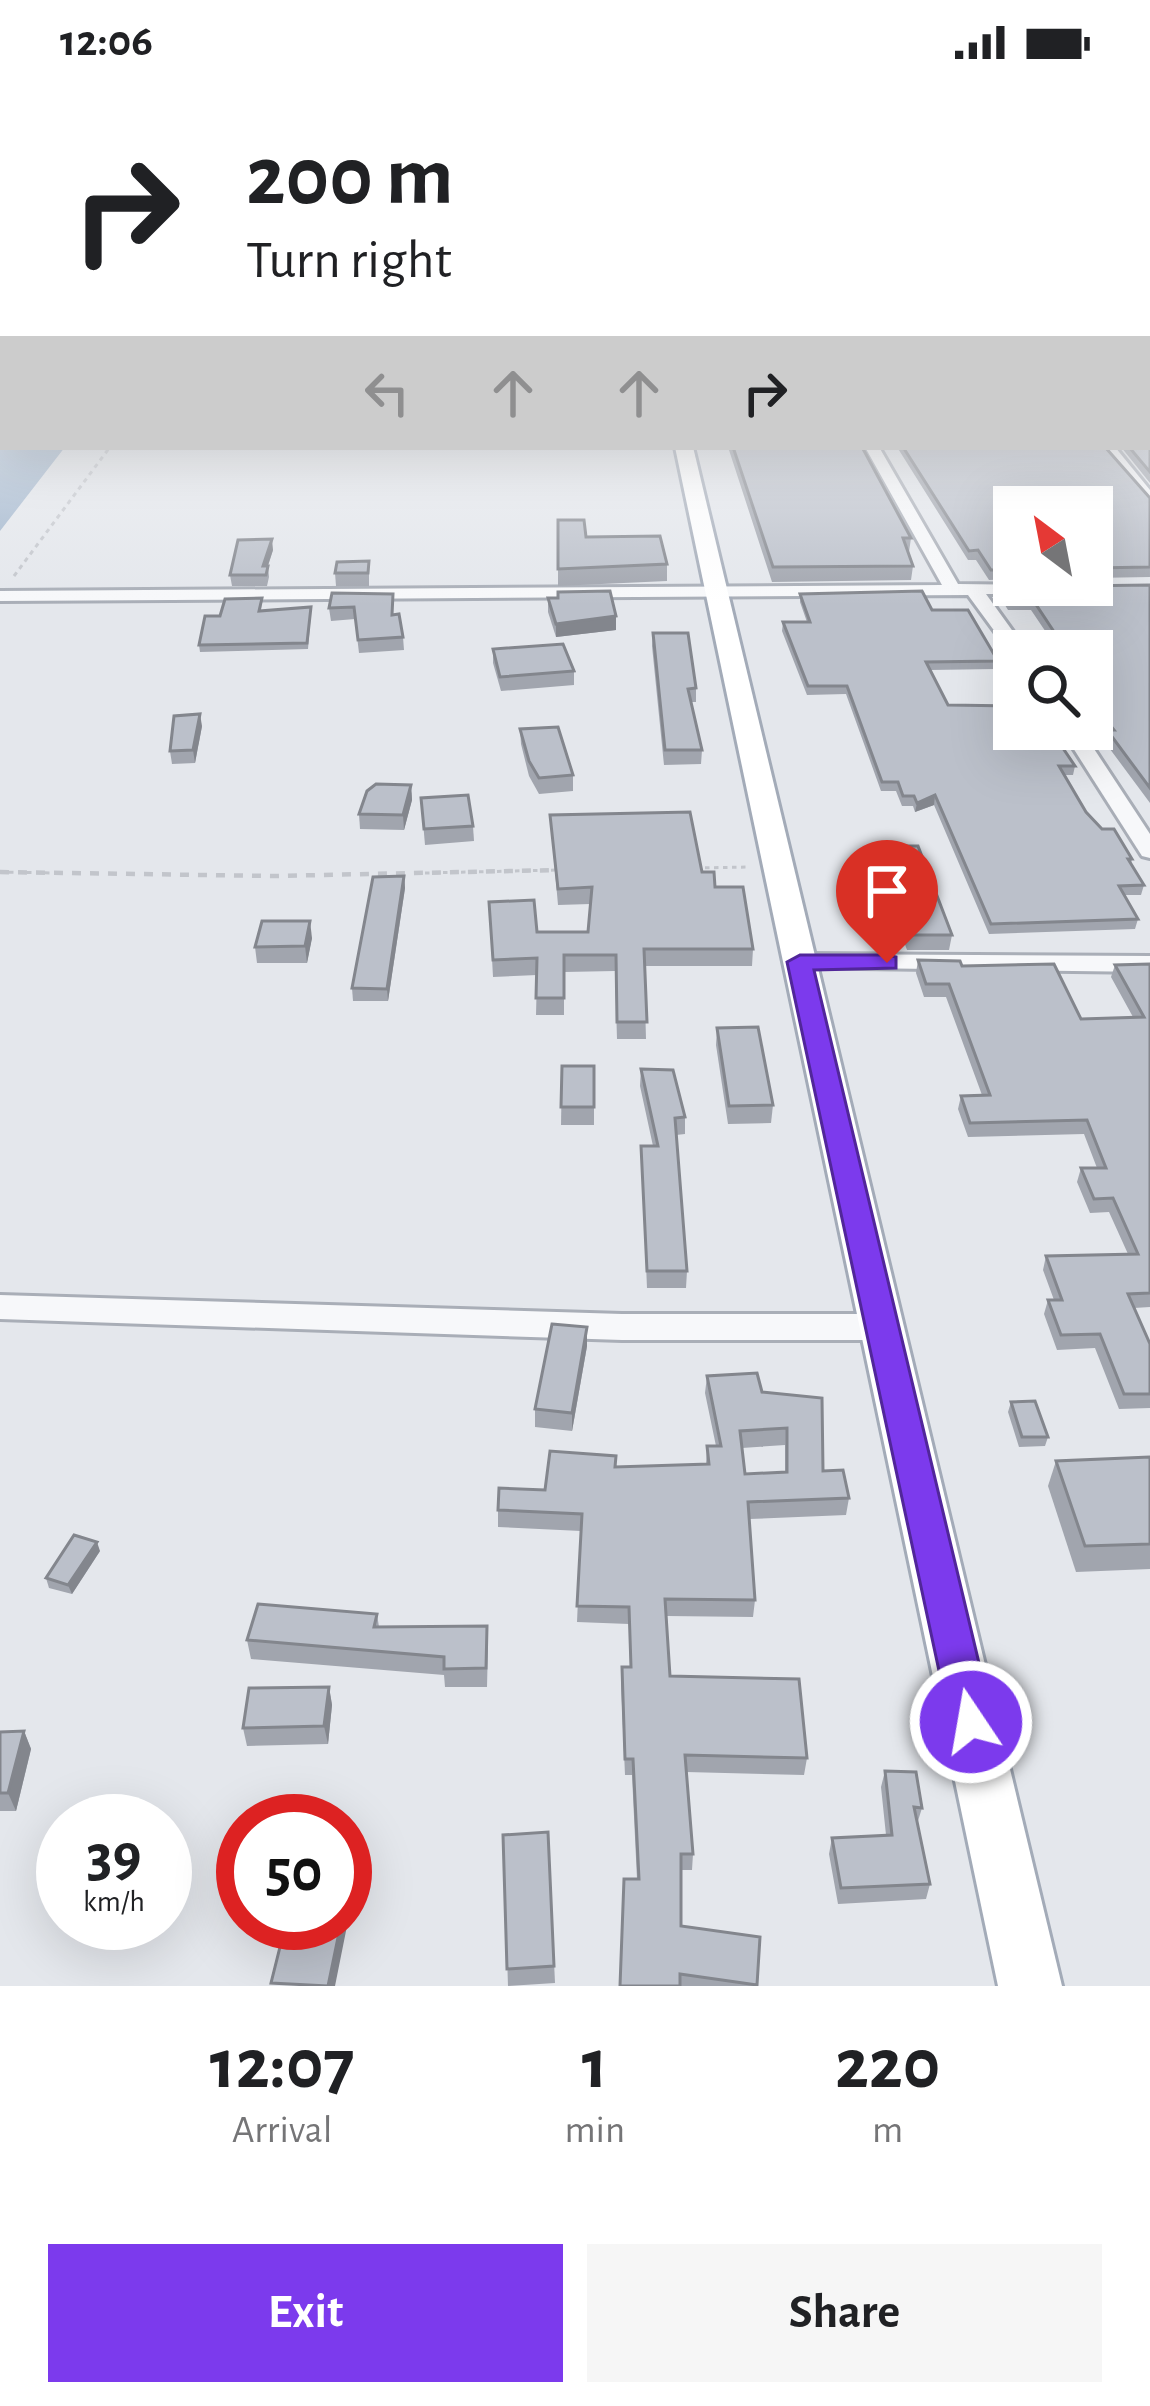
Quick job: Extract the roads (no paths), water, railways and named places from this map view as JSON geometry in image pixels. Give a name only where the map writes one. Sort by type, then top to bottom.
[{"type":"main road","points":[[685,450],[1030,1986]]},
{"type":"street","points":[[874,450],[953,590]]},
{"type":"street","points":[[1110,450],[1150,500]]},
{"type":"street","points":[[974,589],[1003,630]]},
{"type":"street","points":[[0,596],[993,589]]},
{"type":"street","points":[[1085,750],[1150,851]]},
{"type":"street","points":[[800,962],[1150,964]]},
{"type":"street","points":[[0,1307],[622,1327],[884,1327]]},
{"type":"water","points":[[0,450],[63,450],[0,531]]}]
